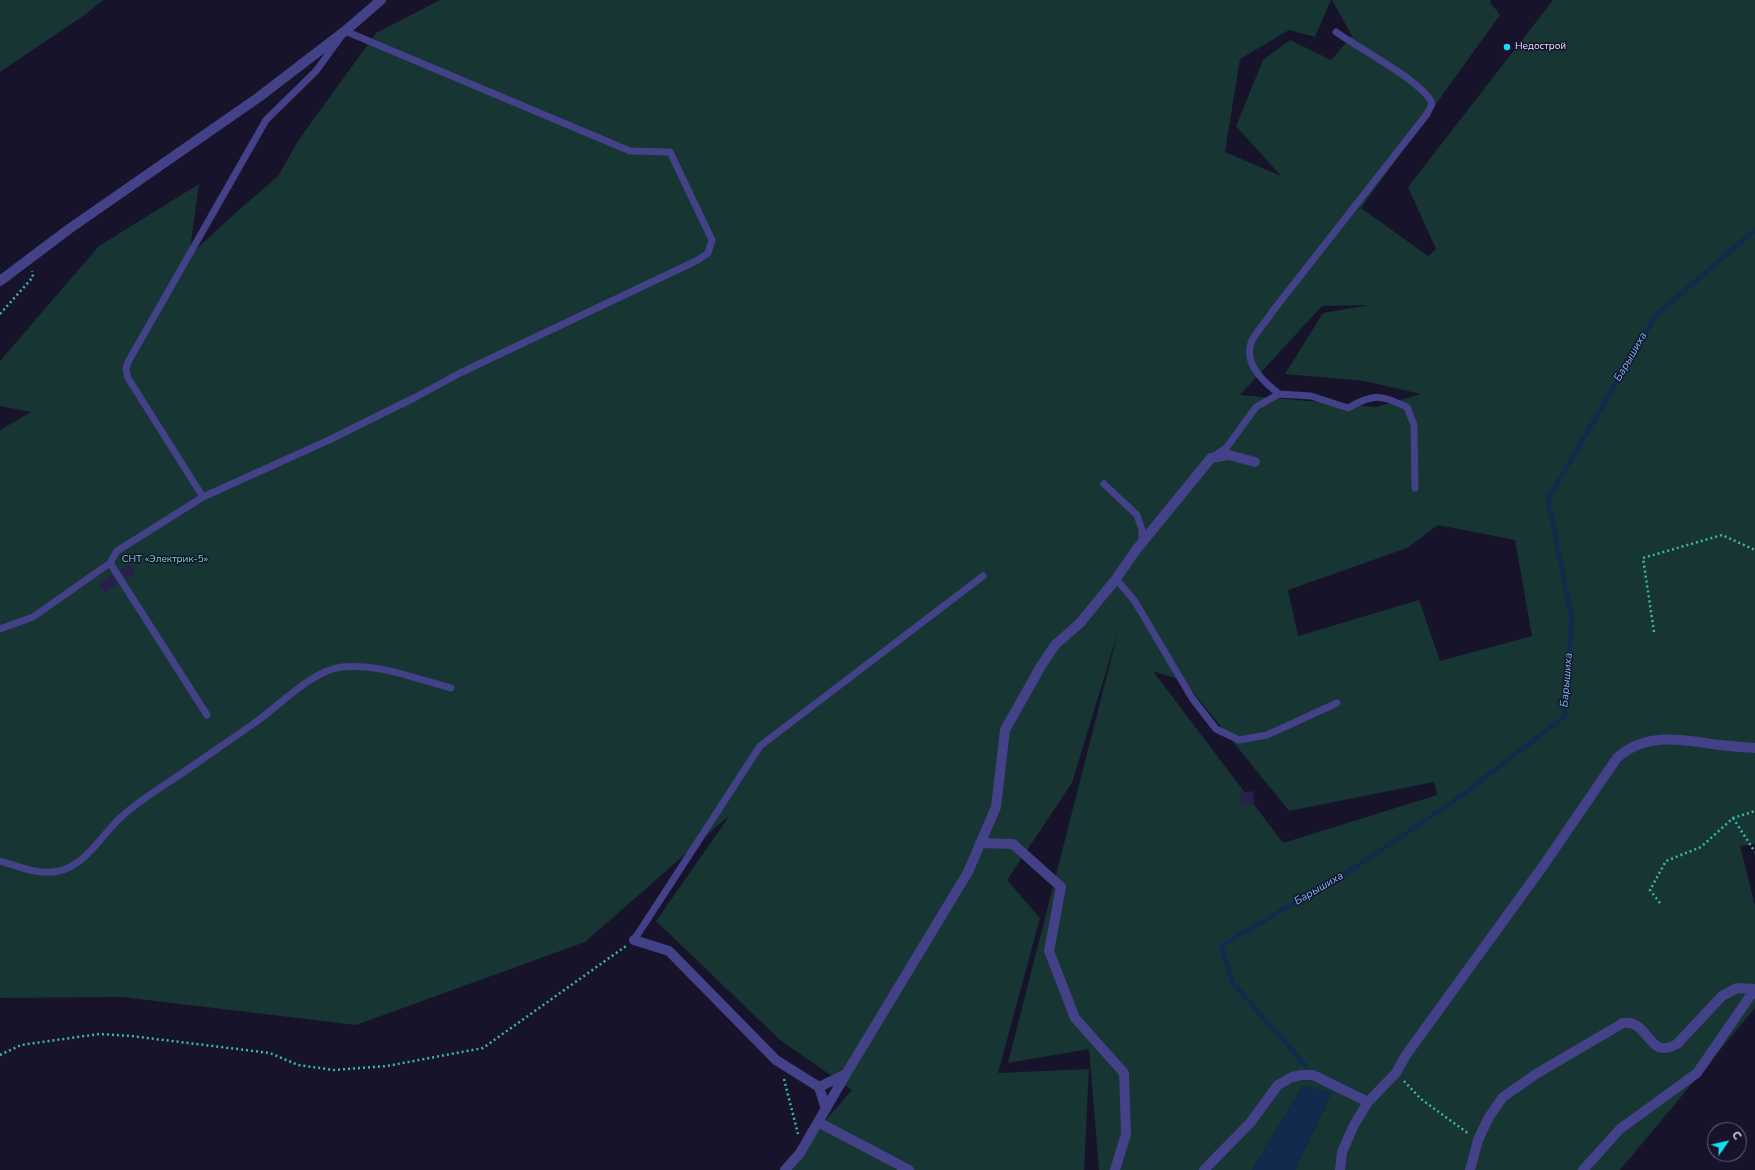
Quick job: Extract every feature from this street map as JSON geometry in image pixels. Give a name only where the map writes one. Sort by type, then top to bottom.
[{"type":"street","points":[[0,281],[69,229],[259,97],[345,31],[381,0]]},
{"type":"street","points":[[785,1170],[800,1153],[968,872],[996,807],[1005,730],[1041,666],[1055,645],[1080,624],[1116,579],[1142,543],[1211,458],[1229,455],[1255,462]]},
{"type":"street","points":[[1340,1170],[1342,1152],[1354,1125],[1368,1102],[1396,1073],[1406,1055],[1530,885],[1614,762],[1625,751],[1643,743],[1677,738],[1755,748]]},
{"type":"street","points":[[980,843],[1013,844],[1061,887],[1049,951],[1075,1018],[1124,1073],[1126,1134],[1115,1170]]},
{"type":"street","points":[[634,940],[669,951],[776,1060],[819,1087],[826,1109]]},
{"type":"street","points":[[1470,1170],[1478,1140],[1489,1117],[1503,1097],[1536,1074],[1623,1023],[1633,1023],[1638,1025],[1657,1047],[1661,1049],[1668,1048],[1677,1044],[1722,996],[1737,988],[1755,989]]},
{"type":"street","points":[[1583,1170],[1620,1129],[1697,1072],[1755,989]]},
{"type":"street","points":[[819,1087],[846,1074]]},
{"type":"street","points":[[1204,1170],[1250,1123],[1278,1085],[1292,1077],[1313,1075],[1368,1102]]},
{"type":"street","points":[[818,1122],[909,1170]]},
{"type":"lane","points":[[0,628],[33,617],[110,563],[117,551],[203,497],[329,440],[416,397],[460,373],[698,260],[708,253],[712,240],[670,152],[630,151],[345,31],[316,71],[266,120],[128,362],[126,369],[128,378],[203,497]]},
{"type":"lane","points":[[1279,394],[1263,381],[1250,360],[1251,343],[1272,312],[1427,114],[1432,104],[1431,98],[1418,87],[1359,46],[1351,44],[1336,32]]},
{"type":"lane","points":[[1211,458],[1227,447],[1256,407],[1279,394],[1311,396],[1348,408],[1364,399],[1384,397],[1407,407],[1414,425],[1415,488]]},
{"type":"lane","points":[[1104,484],[1136,515],[1142,530],[1142,543]]},
{"type":"lane","points":[[110,563],[207,715]]},
{"type":"lane","points":[[634,940],[760,746],[983,576]]},
{"type":"lane","points":[[1116,579],[1134,600],[1192,698],[1216,729],[1239,740],[1267,735],[1336,703]]},
{"type":"lane","points":[[0,861],[45,872],[58,871],[71,867],[87,856],[119,819],[139,802],[262,718],[294,691],[323,673],[340,667],[360,666],[380,669],[451,688]]},
{"type":"path","points":[[0,314],[34,277],[28,259]]},
{"type":"path","points":[[1654,632],[1643,558],[1722,535],[1755,550]]},
{"type":"path","points":[[1660,902],[1650,890],[1666,861],[1700,846],[1733,818],[1755,812]]},
{"type":"path","points":[[1733,818],[1755,852]]},
{"type":"path","points":[[0,1055],[22,1045],[99,1034],[131,1036],[270,1053],[298,1064],[334,1070],[388,1066],[483,1048],[562,991],[597,968],[634,940]]},
{"type":"path","points":[[776,1060],[786,1085],[800,1153]]},
{"type":"path","points":[[1396,1073],[1421,1099],[1478,1140]]},
{"type":"green space","points":[[0,0],[103,0],[86,14],[0,72]]},
{"type":"green space","name":"СНТ «Электрик-5»","points":[[440,0],[1331,0],[1315,37],[1289,30],[1240,59],[1225,152],[1281,176],[1236,126],[1263,60],[1290,40],[1331,60],[1352,36],[1332,0],[1491,0],[1490,2],[1500,15],[1361,208],[1428,256],[1436,249],[1408,187],[1553,0],[1755,0],[1755,844],[1740,846],[1755,905],[1755,1008],[1620,1170],[1295,1170],[1331,1093],[1303,1086],[1252,1170],[1099,1170],[1089,1049],[1008,1063],[1118,632],[1072,783],[1007,880],[1040,918],[998,1073],[1089,1069],[1084,1170],[782,1170],[852,1090],[780,1040],[656,921],[730,815],[585,942],[356,1025],[122,997],[0,998],[0,430],[31,412],[0,406],[0,361],[99,246],[199,184],[189,256],[278,176],[298,141],[376,33]],"holes":[[[1369,305],[1323,313],[1285,374],[1364,381],[1421,394],[1376,407],[1240,395],[1322,306]],[[1438,525],[1515,540],[1532,636],[1440,661],[1419,600],[1298,636],[1288,590],[1407,548]],[[1153,671],[1184,681],[1289,811],[1434,782],[1437,795],[1283,843]]]},
{"type":"water","points":[[1303,1086],[1331,1093],[1295,1170],[1252,1170]]},
{"type":"building","points":[[129,564],[135,574],[126,579],[120,570]]},
{"type":"building","points":[[112,575],[118,584],[105,592],[99,583]]},
{"type":"building","points":[[1253,791],[1254,803],[1242,804],[1240,793]]},
{"type":"waterway","name":"Барышиха","points":[[1306,1066],[1233,983],[1221,946],[1360,864],[1454,801],[1564,717],[1572,620],[1548,499],[1656,315],[1755,230]]},
{"type":"place","name":"Недострой","points":[[1507,47]]}]
